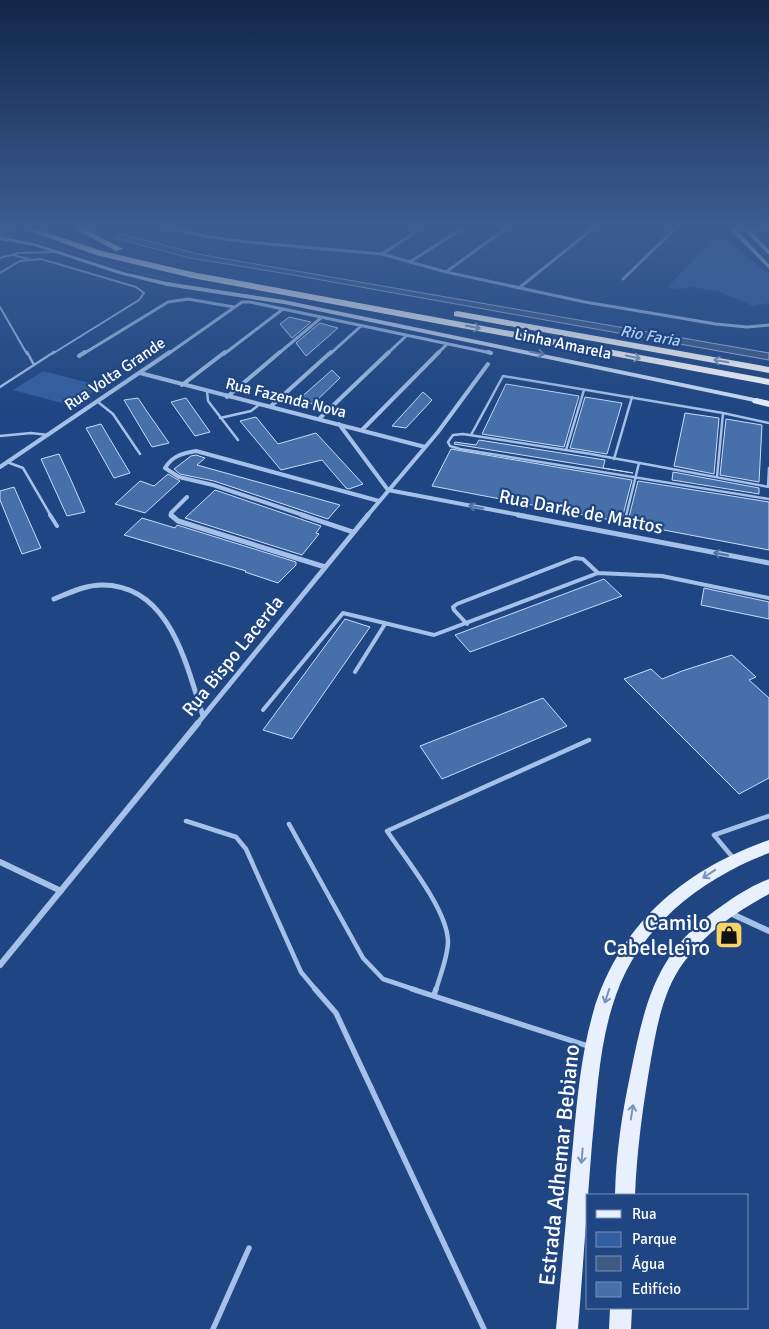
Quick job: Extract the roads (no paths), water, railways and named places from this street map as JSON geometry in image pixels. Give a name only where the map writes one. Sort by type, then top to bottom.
[{"type":"highway","points":[[211,288],[283,305]]},
{"type":"highway","name":"Linha Amarela","points":[[264,288],[769,382]]},
{"type":"highway","name":"Linha Amarela","points":[[313,288],[769,370]]},
{"type":"main road","name":"Linha Amarela","points":[[191,288],[442,333],[756,401]]},
{"type":"main road","points":[[756,401],[769,403]]},
{"type":"main road","name":"Estrada Adhemar Bebiano","points":[[568,1329],[586,1109],[594,1048],[607,995],[620,966],[636,941],[663,908],[710,872],[734,859],[769,846]]},
{"type":"main road","points":[[625,1194],[628,1141],[634,1100],[646,1034],[659,990],[675,961],[705,926],[725,910],[769,886]]},
{"type":"main road","points":[[620,1329],[621,1309]]},
{"type":"street","points":[[519,288],[585,302],[716,324],[747,327],[769,325]]},
{"type":"street","points":[[79,356],[168,302],[188,300],[234,307]]},
{"type":"street","name":"Rua Volta Grande","points":[[0,467],[98,402],[234,307],[244,302],[283,305]]},
{"type":"street","points":[[182,385],[283,305],[322,317],[491,353]]},
{"type":"street","points":[[227,397],[322,317]]},
{"type":"street","points":[[270,406],[362,326]]},
{"type":"street","points":[[320,418],[406,336]]},
{"type":"street","points":[[362,430],[446,344]]},
{"type":"street","name":"Rua Bispo Lacerda","points":[[0,965],[353,532],[425,447],[488,364]]},
{"type":"street","name":"Rua Fazenda Nova","points":[[140,373],[227,397],[320,418],[425,447]]},
{"type":"street","points":[[338,423],[388,490]]},
{"type":"street","points":[[353,532],[213,485],[179,476],[164,468],[168,460],[182,453],[196,452],[379,501]]},
{"type":"street","name":"Rua Darke de Mattos","points":[[388,490],[769,563]]},
{"type":"street","points":[[187,497],[170,516],[178,521],[325,567]]},
{"type":"street","points":[[54,599],[86,588],[102,585],[124,588],[144,597],[160,610],[172,626],[203,716]]},
{"type":"street","points":[[0,862],[61,891]]},
{"type":"street","points":[[725,910],[769,931]]},
{"type":"lane","points":[[0,387],[139,300],[144,294],[137,288]]},
{"type":"lane","points":[[0,307],[34,366]]},
{"type":"lane","points":[[471,435],[503,376],[723,413],[769,423]]},
{"type":"lane","points":[[566,450],[584,390]]},
{"type":"lane","points":[[207,391],[208,401],[238,440]]},
{"type":"lane","points":[[614,458],[632,397]]},
{"type":"lane","points":[[98,402],[113,414],[140,454]]},
{"type":"lane","points":[[220,418],[251,411],[260,404]]},
{"type":"lane","points":[[717,477],[723,413]]},
{"type":"lane","points":[[0,436],[30,433],[48,435]]},
{"type":"lane","points":[[769,468],[769,487],[614,458],[471,435],[453,436],[448,442],[450,446],[460,449],[769,499]]},
{"type":"lane","points":[[7,462],[23,468],[57,526]]},
{"type":"lane","points":[[626,516],[639,463]]},
{"type":"lane","points":[[466,624],[454,610],[453,607],[456,604],[556,565],[579,558],[598,573]]},
{"type":"lane","points":[[263,710],[343,613],[434,635],[598,573],[670,578],[769,598]]},
{"type":"lane","points":[[354,672],[385,624]]},
{"type":"lane","points":[[434,995],[448,941],[445,926],[437,908],[387,831],[588,740]]},
{"type":"lane","points":[[734,859],[714,835],[769,816]]},
{"type":"lane","points":[[186,821],[236,837],[246,849],[302,972],[336,1013],[484,1329]]},
{"type":"lane","points":[[289,824],[363,958],[383,979],[594,1048]]},
{"type":"lane","points":[[213,1329],[249,1248]]},
{"type":"water","name":"Rio Faria","points":[[366,288],[394,288],[769,353],[769,360]]},
{"type":"place","name":"Camilo Cabeleleiro","points":[[729,935]]}]
